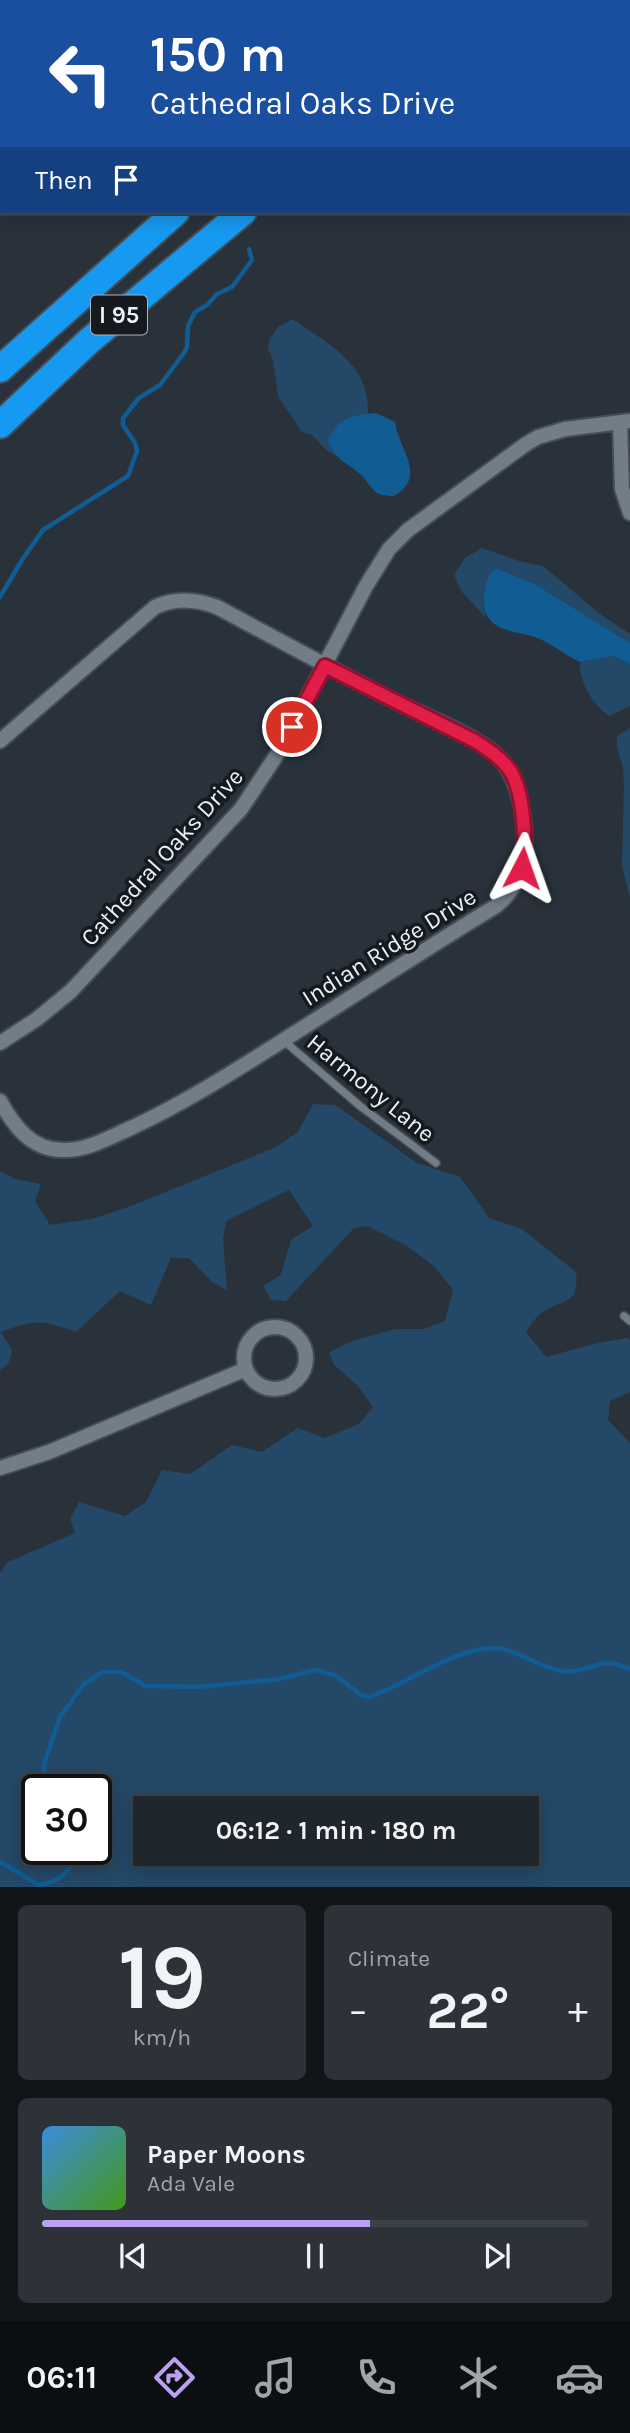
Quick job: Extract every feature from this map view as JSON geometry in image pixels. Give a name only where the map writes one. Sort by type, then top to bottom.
[{"type":"highway","name":"I 95","points":[[0,369],[174,214]]},
{"type":"highway","name":"I 95","points":[[0,425],[89,341],[241,214]]},
{"type":"street","points":[[625,422],[622,489],[630,513]]},
{"type":"street","name":"Cathedral Oaks Drive","points":[[0,1044],[71,991],[241,809],[280,750],[380,562],[408,530],[509,454],[538,437],[565,429],[625,422]]},
{"type":"street","name":"Indian Ridge Drive","points":[[0,741],[143,616],[168,602],[187,600],[217,607],[325,666],[475,741],[495,754],[508,768],[515,782],[524,855],[516,884],[496,905],[173,1108],[84,1147],[65,1150],[37,1143],[19,1130],[0,1101]]},
{"type":"street","points":[[281,1327],[290,1331],[304,1346],[307,1361],[304,1371],[290,1386],[274,1390],[264,1387],[251,1378],[246,1369],[244,1354],[247,1344],[253,1336],[266,1328],[281,1327]]},
{"type":"street","points":[[0,1468],[49,1452],[246,1369]]},
{"type":"lane","name":"Harmony Lane","points":[[283,1040],[360,1106],[436,1164]]},
{"type":"shaded area","points":[[293,319],[345,357],[355,368],[367,396],[368,414],[331,449],[337,456],[326,450],[312,435],[302,432],[278,396],[273,360],[268,348],[278,327]]},
{"type":"shaded area","points":[[376,413],[395,422],[409,462],[409,480],[394,496],[375,492],[362,476],[338,457],[328,441],[341,422],[354,416]]},
{"type":"shaded area","points":[[482,548],[543,566],[600,614],[630,634],[630,643],[535,584],[500,569],[485,614],[487,619],[462,592],[454,575],[465,558]]},
{"type":"shaded area","points":[[499,569],[535,584],[630,643],[630,664],[613,656],[580,662],[542,640],[496,625],[486,612],[484,597],[493,570]]},
{"type":"shaded area","points":[[613,656],[630,664],[630,706],[609,716],[588,692],[582,678],[580,662]]},
{"type":"shaded area","points":[[630,728],[630,898],[622,866],[624,785],[617,736]]},
{"type":"shaded area","points":[[313,1104],[335,1105],[417,1163],[460,1177],[489,1218],[522,1229],[576,1272],[572,1297],[540,1314],[526,1332],[546,1357],[597,1343],[628,1338],[630,1340],[630,1392],[610,1401],[608,1420],[630,1443],[630,1887],[0,1887],[0,1573],[8,1562],[75,1533],[70,1519],[79,1502],[125,1516],[146,1502],[162,1470],[190,1474],[232,1445],[262,1452],[298,1428],[325,1438],[359,1424],[373,1407],[357,1385],[334,1365],[329,1352],[355,1340],[395,1329],[424,1329],[445,1321],[453,1290],[435,1267],[407,1246],[367,1226],[354,1228],[286,1301],[271,1300],[263,1286],[281,1275],[291,1240],[313,1226],[289,1190],[226,1221],[223,1238],[227,1291],[211,1281],[189,1258],[171,1258],[151,1305],[120,1291],[76,1332],[54,1325],[31,1323],[1,1332],[12,1350],[9,1363],[0,1370],[0,1171],[15,1179],[41,1184],[35,1201],[50,1225],[92,1219],[131,1206],[276,1147],[298,1132]]},
{"type":"waterway","points":[[0,597],[43,530],[128,476],[137,451],[123,425],[123,418],[139,398],[160,385],[184,353],[188,326],[195,312],[207,305],[217,294],[232,287],[252,260],[249,249]]},
{"type":"waterway","points":[[44,1774],[44,1764],[60,1717],[83,1685],[102,1672],[121,1672],[146,1686],[198,1687],[279,1679],[316,1670],[335,1675],[361,1695],[370,1697],[449,1659],[481,1649],[504,1649],[562,1671],[601,1664],[630,1669]]},
{"type":"waterway","points":[[0,1862],[39,1885],[56,1880],[71,1865]]},
{"type":"route","points":[[292,727],[325,666],[475,741],[495,754],[508,768],[515,782],[523,830],[522,868]]}]
